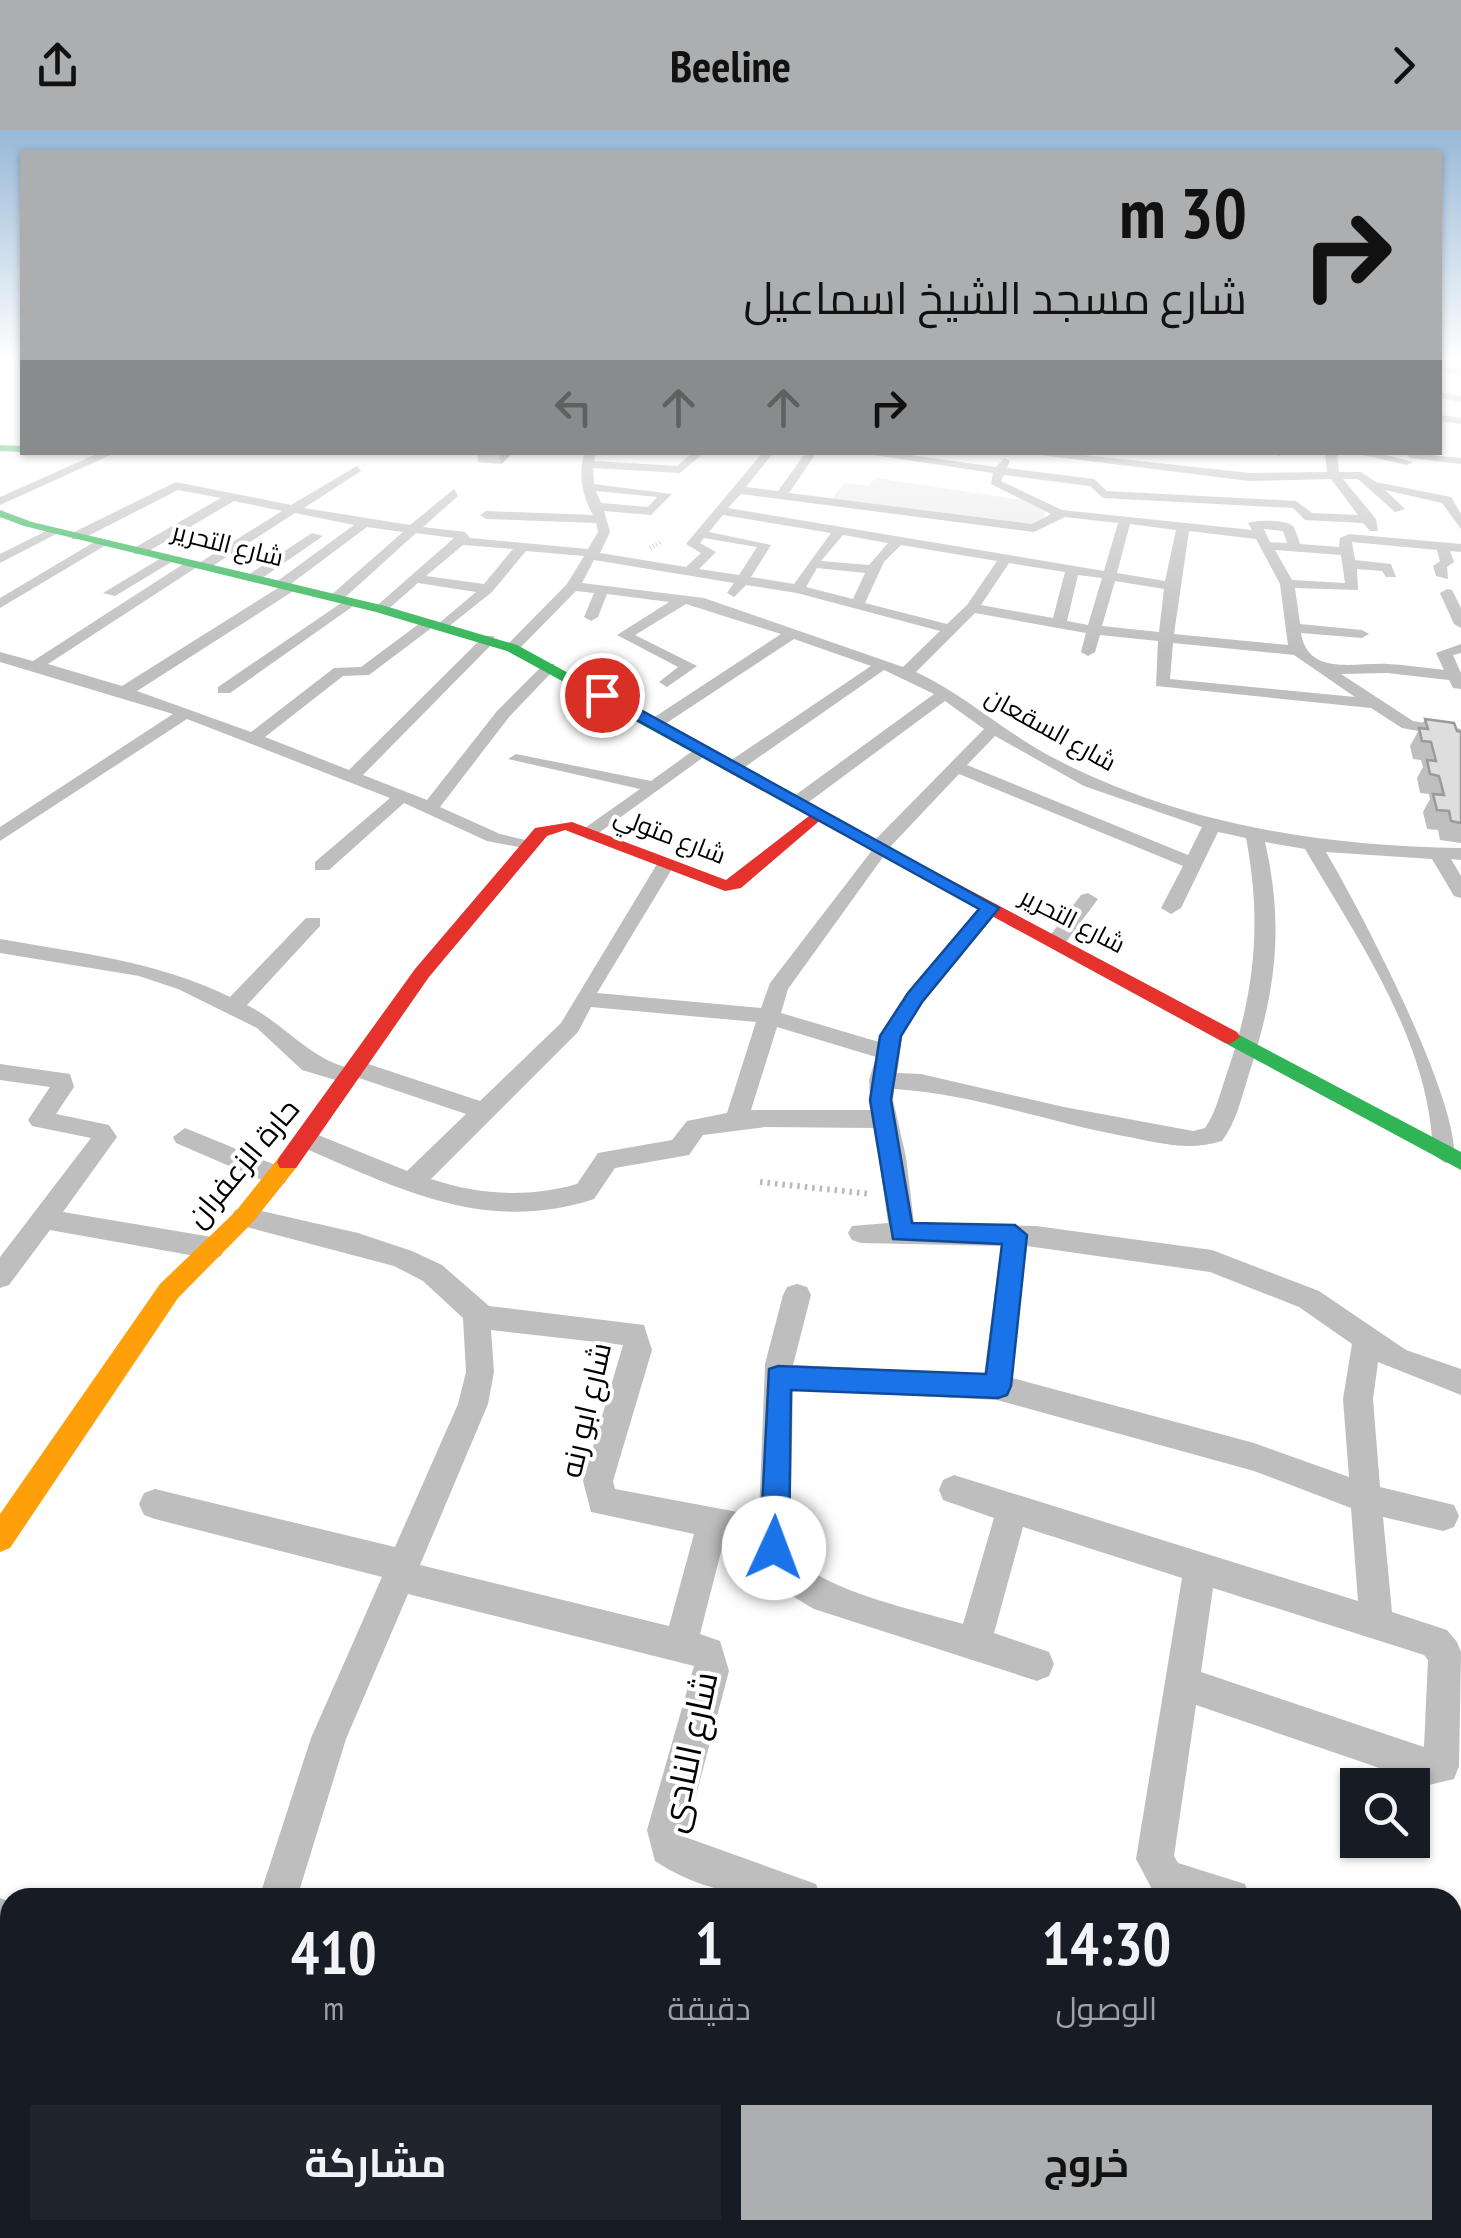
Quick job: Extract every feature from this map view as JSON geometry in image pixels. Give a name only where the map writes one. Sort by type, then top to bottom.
[{"type":"street","points":[[0,501],[103,456]]},
{"type":"street","points":[[639,491],[662,456]]},
{"type":"street","points":[[512,648],[573,586],[604,532],[587,487],[588,458],[682,469],[695,456]]},
{"type":"street","points":[[688,573],[708,552],[692,546],[766,456]]},
{"type":"street","points":[[781,495],[809,456]]},
{"type":"street","points":[[933,456],[962,458],[999,470],[1094,487],[1190,500],[1296,505],[1311,517],[1370,519]]},
{"type":"street","points":[[1007,456],[995,482],[1059,513],[1259,535],[1386,567],[1390,574]]},
{"type":"street","points":[[1060,456],[1238,476],[1333,474],[1371,482],[1461,488]]},
{"type":"street","points":[[1331,456],[1333,474],[1370,519],[1380,540]]},
{"type":"street","points":[[1409,456],[1410,485],[1422,496],[1447,500],[1460,521],[1451,533],[1461,548]]},
{"type":"street","points":[[1413,456],[1461,461]]},
{"type":"street","points":[[1228,458],[1259,535],[1288,584],[1299,651]]},
{"type":"street","points":[[35,666],[357,469]]},
{"type":"street","points":[[1371,482],[1399,509]]},
{"type":"street","points":[[0,559],[78,536],[171,487],[364,523],[593,554],[798,590],[952,630]]},
{"type":"street","points":[[486,516],[651,512],[666,494],[587,487]]},
{"type":"street","points":[[742,490],[1034,528],[1059,513]]},
{"type":"street","points":[[224,690],[344,600],[454,493]]},
{"type":"street","points":[[139,551],[234,496]]},
{"type":"street","points":[[1190,500],[1188,528],[1171,586],[1162,683],[1375,703]]},
{"type":"street","points":[[722,511],[1171,586]]},
{"type":"street","name":"شارع التحرير","points":[[0,513],[78,536],[380,609],[512,648],[1453,1158]]},
{"type":"street","points":[[1088,652],[1124,520]]},
{"type":"street","points":[[121,694],[286,586],[364,523]]},
{"type":"street","points":[[906,673],[972,608],[1013,526]]},
{"type":"street","points":[[1259,535],[1288,528],[1295,547]]},
{"type":"street","points":[[798,590],[812,564],[840,530]]},
{"type":"street","points":[[702,534],[765,545],[722,610]]},
{"type":"street","points":[[0,604],[78,536]]},
{"type":"street","points":[[253,578],[316,536]]},
{"type":"street","points":[[380,609],[462,538]]},
{"type":"street","points":[[1288,584],[1350,588],[1347,539],[1461,548]]},
{"type":"street","points":[[858,604],[874,570],[898,540]]},
{"type":"street","points":[[1442,546],[1447,562],[1440,566],[1443,576]]},
{"type":"street","points":[[252,739],[341,670],[365,671],[487,590],[522,547]]},
{"type":"street","points":[[110,593],[168,558]]},
{"type":"street","points":[[812,564],[874,570]]},
{"type":"street","points":[[1059,624],[1072,572]]},
{"type":"street","points":[[417,579],[487,590]]},
{"type":"street","name":"شارع السقعان","points":[[573,586],[685,598],[906,673],[944,694],[992,730],[1087,782],[1212,826],[1256,838],[1313,846],[1461,854]]},
{"type":"street","points":[[590,618],[602,590]]},
{"type":"street","points":[[1446,593],[1460,621]]},
{"type":"street","points":[[667,682],[689,666],[624,635],[685,598]]},
{"type":"street","points":[[972,608],[1094,630],[1299,651],[1416,728],[1461,734]]},
{"type":"street","points":[[1294,628],[1362,634]]},
{"type":"street","points":[[656,723],[791,634]]},
{"type":"street","points":[[351,777],[490,640]]},
{"type":"street","points":[[1457,682],[1444,653],[1461,648]]},
{"type":"street","points":[[0,657],[252,739],[402,796],[484,836],[534,839]]},
{"type":"street","points":[[733,767],[882,665]]},
{"type":"street","points":[[430,808],[503,714],[549,667]]},
{"type":"street","points":[[1324,670],[1387,668],[1457,682]]},
{"type":"street","points":[[796,803],[944,694]]},
{"type":"street","points":[[0,834],[183,715]]},
{"type":"street","points":[[737,1118],[766,1016],[790,971],[881,847],[992,730]]},
{"type":"street","points":[[589,834],[704,750]]},
{"type":"street","points":[[516,759],[656,787]]},
{"type":"street","points":[[956,767],[1195,864]]},
{"type":"street","points":[[322,866],[402,796]]},
{"type":"street","name":"شارع متولي","points":[[534,839],[556,825],[730,886],[818,814]]},
{"type":"street","points":[[1171,908],[1212,826]]},
{"type":"street","points":[[881,1080],[921,1082],[1064,1116],[1204,1139],[1219,1129],[1263,998],[1271,942],[1267,889],[1256,838]]},
{"type":"street","name":"حارة الزعفران","points":[[0,1538],[169,1291],[244,1217],[306,1139],[422,973],[534,839]]},
{"type":"street","points":[[1313,846],[1374,952],[1438,1084],[1453,1158]]},
{"type":"street","points":[[1440,854],[1461,892]]},
{"type":"street","points":[[412,1182],[560,1040],[666,864]]},
{"type":"street","points":[[1056,940],[1088,898]]},
{"type":"street","points":[[902,1232],[883,1119],[881,1080],[890,1036],[915,998],[990,908]]},
{"type":"street","points":[[234,1004],[313,922]]},
{"type":"street","points":[[0,969],[11,948],[142,970],[234,1004],[265,1023],[310,1064],[353,1072],[484,1112]]},
{"type":"street","points":[[583,999],[766,1016],[886,1052]]},
{"type":"street","points":[[0,1072],[62,1080],[62,1087],[40,1120],[105,1133],[47,1219],[2,1272]]},
{"type":"street","points":[[306,1139],[412,1182],[483,1205],[510,1206],[578,1195],[592,1187],[607,1160],[680,1148],[695,1127],[737,1118],[883,1119]]},
{"type":"street","points":[[186,1137],[276,1176]]},
{"type":"street","name":"شارع ابو رنه","points":[[244,1217],[396,1256],[429,1271],[476,1313],[506,1323],[634,1334],[638,1350],[597,1492],[602,1501],[775,1534]]},
{"type":"street","points":[[47,1219],[212,1248]]},
{"type":"street","points":[[861,1233],[1015,1235],[1112,1244],[1212,1261],[1310,1299],[1408,1365],[1461,1382]]},
{"type":"street","points":[[998,1386],[1015,1235]]},
{"type":"street","points":[[797,1296],[778,1378],[775,1534],[780,1566],[804,1586],[1037,1664]]},
{"type":"street","points":[[281,1888],[306,1802],[399,1570],[473,1404],[480,1372],[476,1313]]},
{"type":"street","points":[[1367,1336],[1358,1377],[1376,1623]]},
{"type":"street","points":[[778,1378],[998,1386],[1254,1458],[1365,1498],[1443,1516]]},
{"type":"street","points":[[954,1490],[1429,1640],[1444,1654],[1443,1759],[1436,1768],[1182,1683]]},
{"type":"street","name":"شارع النادى","points":[[155,1504],[708,1653],[712,1671],[666,1830],[668,1848],[682,1857],[773,1888]]},
{"type":"street","points":[[974,1644],[1012,1508]]},
{"type":"street","points":[[681,1644],[714,1523]]},
{"type":"street","points":[[1195,1888],[1174,1882],[1159,1870],[1155,1850],[1200,1568]]},
{"type":"path","points":[[760,1182],[898,1196]]},
{"type":"shaded area","points":[[875,478],[1051,504],[1038,526],[832,499],[844,483],[869,486]]},
{"type":"building","points":[[1425,719],[1454,723],[1461,732],[1461,823],[1451,821],[1449,811],[1437,810],[1433,794],[1444,795],[1439,776],[1430,774],[1427,760],[1436,761],[1431,742],[1422,741],[1419,728],[1428,729]]},
{"type":"traffic: fast","points":[[0,513],[28,524],[380,609],[512,648],[879,847]]},
{"type":"traffic: fast","points":[[1230,1037],[1461,1162]]},
{"type":"traffic: slow","points":[[0,1538],[169,1291],[244,1217],[288,1162]]},
{"type":"traffic: jam","points":[[288,1162],[422,973],[541,832],[566,825],[725,886],[735,884],[818,814]]},
{"type":"traffic: jam","points":[[879,847],[1230,1037]]},
{"type":"route","points":[[602,695],[990,908],[915,998],[890,1036],[881,1100],[894,1156],[902,1232],[1015,1235],[998,1386],[778,1378],[774,1548]]}]
